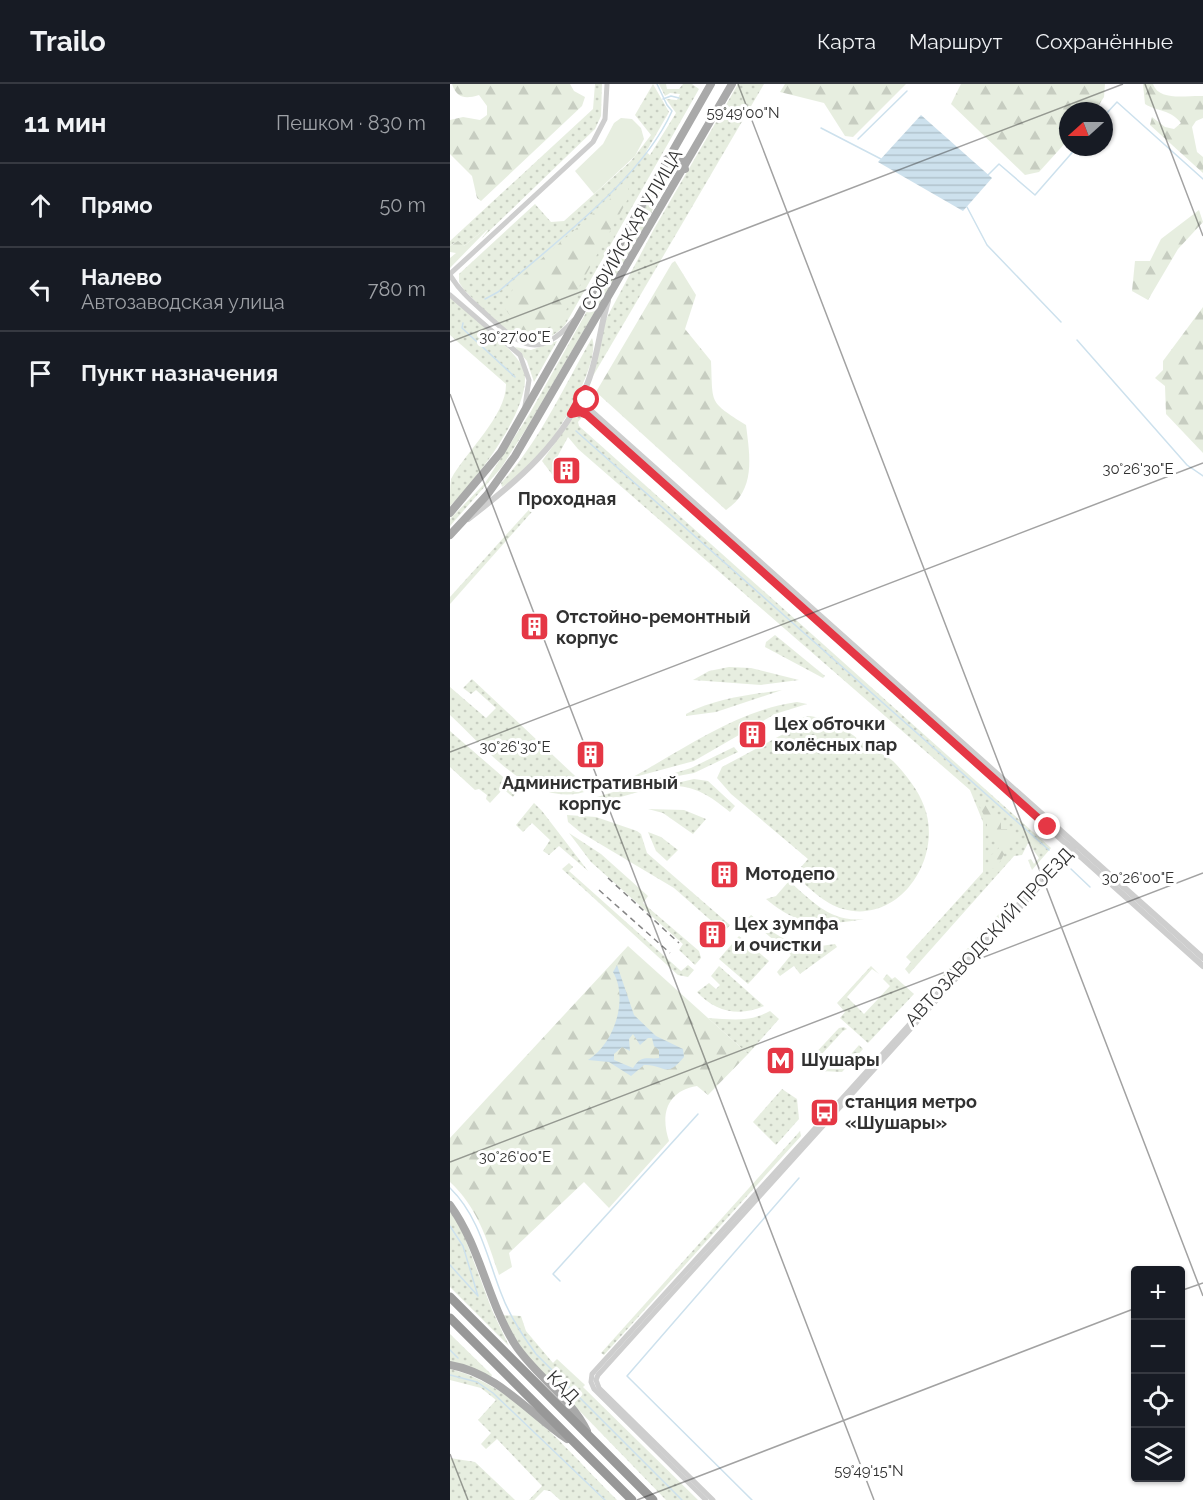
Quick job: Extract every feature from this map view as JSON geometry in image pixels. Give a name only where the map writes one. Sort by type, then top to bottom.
[{"type":"highway","name":"КАД","points":[[450,1297],[652,1500]]},
{"type":"highway","name":"КАД","points":[[450,1318],[632,1500]]},
{"type":"main road","name":"СОФИЙСКАЯ УЛИЦА","points":[[450,513],[478,483],[522,417],[711,84]]},
{"type":"main road","name":"СОФИЙСКАЯ УЛИЦА","points":[[450,535],[515,456],[609,300],[732,84]]},
{"type":"main road","points":[[667,159],[677,155],[681,158],[685,169]]},
{"type":"main road","points":[[450,1205],[471,1242],[500,1317],[513,1340],[528,1361],[579,1416],[590,1438]]},
{"type":"main road","points":[[450,1365],[472,1372],[498,1385],[539,1420],[579,1447]]},
{"type":"street","points":[[581,312],[562,332],[549,340],[537,344],[520,343],[462,293],[450,274],[592,142],[605,119],[607,84]]},
{"type":"street","points":[[450,295],[520,355],[529,386],[522,417]]},
{"type":"street","points":[[460,525],[533,467],[554,442],[585,389],[592,370],[600,327],[609,300]]},
{"type":"street","points":[[585,389],[591,411],[1203,966]]},
{"type":"street","points":[[571,414],[580,412],[587,415],[1073,846],[1203,958]]},
{"type":"street","name":"АВТОЗАВОДСКИЙ ПРОЕЗД","points":[[706,1500],[594,1389],[592,1374],[1073,846]]},
{"type":"street","name":"АВТОЗАВОДСКИЙ ПРОЕЗД","points":[[713,1500],[603,1392],[597,1384],[598,1375],[1073,846]]},
{"type":"green space","points":[[452,84],[570,84],[574,91],[585,97],[582,106],[481,201],[477,198],[472,176],[450,154],[450,120],[463,117],[480,120],[487,115],[487,106],[479,95],[462,97]]},
{"type":"green space","points":[[595,84],[602,84],[601,116],[595,129],[482,238],[488,230],[484,230],[464,246],[454,243],[450,246],[450,241],[593,109]]},
{"type":"green space","points":[[653,84],[669,112],[646,152],[650,155],[676,113],[666,99],[677,100],[680,94],[670,93],[665,96],[659,84],[666,84],[667,89],[679,89],[683,84],[692,84],[699,89],[565,325],[551,336],[537,341],[524,339],[511,333],[498,324],[464,290],[459,282],[459,274],[535,204],[551,222],[564,221],[631,161],[651,135],[635,115]]},
{"type":"green space","points":[[738,84],[764,84],[593,376],[605,321],[654,229]]},
{"type":"green space","points":[[785,84],[906,84],[853,137],[845,136],[824,103],[780,92]]},
{"type":"green space","points":[[961,84],[1105,84],[1104,97],[1101,102],[1059,102],[1059,150],[1039,172],[1025,175],[951,104]]},
{"type":"green space","points":[[1143,84],[1153,84],[1156,90],[1168,95],[1203,96],[1203,118],[1196,121],[1192,127],[1197,152],[1203,157],[1203,173],[1150,125],[1152,117],[1165,127],[1174,129],[1181,123],[1168,113],[1145,104]]},
{"type":"green space","points":[[621,118],[632,119],[641,128],[644,139],[635,156],[594,194],[575,171],[603,144],[614,123]]},
{"type":"green space","points":[[676,158],[678,162],[657,197],[650,217],[528,426],[501,468],[450,526],[450,519],[485,483],[530,413],[672,159]]},
{"type":"green space","points":[[624,187],[628,187],[628,199],[559,323],[544,329],[522,330],[505,309],[509,295],[524,274]]},
{"type":"green space","points":[[1199,210],[1203,222],[1178,249],[1148,300],[1132,291],[1135,261],[1150,261],[1161,239]]},
{"type":"green space","points":[[488,229],[450,268],[450,258],[456,253],[450,252],[450,246],[458,241],[464,246]]},
{"type":"green space","points":[[675,261],[696,295],[685,329],[711,361],[715,400],[725,411],[746,425],[749,449],[747,483],[736,502],[726,510],[596,392]]},
{"type":"green space","points":[[450,298],[479,321],[519,361],[523,368],[525,383],[521,401],[501,441],[474,480],[450,506],[451,479],[493,421],[505,396],[506,384],[450,335]]},
{"type":"green space","points":[[1203,307],[1203,453],[1166,414],[1165,386],[1155,378],[1163,370],[1163,361]]},
{"type":"green space","points":[[592,338],[591,361],[580,391],[563,422],[533,462],[502,487],[501,483],[515,467],[550,414]]},
{"type":"green space","points":[[557,341],[534,382],[527,361],[515,347],[531,350]]},
{"type":"green space","points":[[576,414],[583,416],[578,422],[579,426],[1051,848],[1032,870],[1028,860],[1031,859],[1034,864],[1039,858],[1028,843],[1022,855],[1014,856],[909,974],[905,969],[911,962],[906,957],[983,872],[983,822],[970,790],[578,449],[568,437],[554,463],[569,460],[554,477],[542,461]]},
{"type":"green space","points":[[544,493],[546,496],[450,604],[450,597]]},
{"type":"green space","points":[[775,635],[825,676],[823,678],[765,647],[766,642]]},
{"type":"green space","points":[[729,667],[751,668],[799,680],[761,685],[693,680],[709,671]]},
{"type":"green space","points":[[472,679],[590,790],[570,794],[550,792],[531,785],[513,774],[480,744],[450,715],[450,687],[486,718],[496,708],[476,690],[471,694],[463,688]]},
{"type":"green space","points":[[782,690],[716,712],[686,716],[697,709],[721,701]]},
{"type":"green space","points":[[797,702],[807,704],[775,714],[694,761],[631,778],[732,722],[775,706]]},
{"type":"green space","points":[[810,716],[836,724],[893,761],[911,782],[924,806],[929,826],[928,846],[922,865],[912,883],[899,897],[883,907],[864,911],[843,909],[817,895],[794,875],[808,859],[731,794],[717,778],[722,767],[787,732],[783,722]]},
{"type":"green space","points":[[450,731],[518,790],[513,797],[503,789],[490,803],[486,799],[487,795],[479,789],[475,790],[450,767]]},
{"type":"green space","points":[[734,747],[738,752],[694,773],[651,781],[645,790],[586,807],[584,801],[691,768]]},
{"type":"green space","points":[[694,779],[708,781],[735,806],[730,812],[699,792],[683,787],[664,786]]},
{"type":"green space","points":[[972,790],[1001,820],[1001,829],[1014,829],[1017,837],[1008,847],[996,869],[990,868],[988,858],[999,848],[999,840],[987,829],[987,822]]},
{"type":"green space","points":[[534,803],[588,871],[559,846],[549,855],[543,851],[550,840],[532,823],[523,832],[516,825]]},
{"type":"green space","points":[[648,809],[684,810],[706,819],[693,834],[663,813]]},
{"type":"green space","points":[[567,815],[596,817],[637,831],[641,834],[647,853],[730,925],[724,932],[674,888],[580,832],[568,822]]},
{"type":"green space","points":[[648,832],[661,837],[678,850],[667,861],[656,851]]},
{"type":"green space","points":[[569,833],[601,854],[648,896],[643,903],[699,951],[701,958],[695,965],[679,950],[683,944],[591,862]]},
{"type":"green space","points":[[569,863],[573,867],[569,871],[681,971],[688,965],[694,970],[688,977],[678,975],[562,869]]},
{"type":"green space","points":[[789,881],[814,903],[832,914],[842,918],[864,919],[824,923],[789,915],[766,899],[776,896]]},
{"type":"green space","points":[[1008,904],[1011,907],[930,995],[926,994]]},
{"type":"green space","points":[[751,915],[771,931],[789,941],[810,946],[835,944],[837,947],[800,974],[794,966],[780,976],[777,972],[791,955],[748,918]]},
{"type":"green space","points":[[739,936],[769,961],[748,984],[719,959]]},
{"type":"green space","points":[[628,946],[748,1054],[708,1095],[697,1086],[673,1098],[668,1105],[665,1122],[669,1141],[609,1208],[584,1182],[509,1253],[512,1267],[499,1275],[486,1237],[475,1214],[450,1182],[450,1138]]},
{"type":"green space","points":[[719,966],[764,1006],[746,1011],[728,1011],[704,999],[697,992],[709,983],[716,989],[720,985],[711,976]]},
{"type":"green space","points":[[871,966],[879,974],[872,969],[847,997],[864,1014],[890,986],[883,979],[887,974],[892,979],[895,977],[914,994],[868,1043],[840,1018],[845,1012],[837,1003]]},
{"type":"green space","points":[[770,1011],[779,1019],[748,1054],[708,1018],[747,1019]]},
{"type":"green space","points":[[839,1028],[847,1029],[820,1056],[834,1068],[839,1068],[859,1045],[863,1049],[842,1072],[821,1071],[811,1062],[811,1058]]},
{"type":"green space","points":[[782,1089],[797,1099],[799,1119],[776,1145],[753,1122]]},
{"type":"green space","points":[[800,1131],[801,1136],[604,1355],[601,1353]]},
{"type":"green space","points":[[450,1211],[462,1230],[492,1310],[509,1346],[450,1287]]},
{"type":"green space","points":[[502,1315],[521,1316],[526,1331],[553,1363],[557,1359],[585,1385],[583,1387],[698,1500],[666,1500],[537,1367],[518,1344]]},
{"type":"green space","points":[[450,1334],[492,1375],[491,1377],[450,1362]]},
{"type":"green space","points":[[450,1369],[474,1377],[519,1405],[541,1423],[617,1500],[560,1500],[550,1491],[544,1490],[534,1500],[529,1500],[542,1486],[497,1439],[486,1449],[481,1444],[491,1433],[478,1420],[496,1400],[481,1388],[450,1380]]},
{"type":"green space","points":[[450,1458],[475,1462],[515,1500],[450,1500]]},
{"type":"water","points":[[921,115],[992,178],[963,211],[878,162]]},
{"type":"water","points":[[617,965],[634,1015],[656,1036],[683,1049],[684,1057],[673,1068],[665,1069],[644,1065],[631,1076],[609,1062],[588,1060],[605,1043],[616,1020],[620,995],[613,972]],"holes":[[[633,1034],[640,1045],[648,1038],[652,1038],[654,1046],[659,1050],[659,1058],[642,1059],[633,1068],[614,1060],[614,1054],[622,1047],[630,1051],[629,1039]]]},
{"type":"waterway","points":[[485,299],[498,292],[595,209],[640,161],[672,111],[657,84]]},
{"type":"waterway","points":[[858,139],[907,91]]},
{"type":"waterway","points":[[663,99],[671,96],[679,98]]},
{"type":"waterway","points":[[1113,106],[1117,102],[1203,179]]},
{"type":"waterway","points":[[821,128],[881,159]]},
{"type":"waterway","points":[[988,175],[999,164],[1035,195],[1069,156]]},
{"type":"waterway","points":[[967,207],[987,245],[1061,322]]},
{"type":"waterway","points":[[463,323],[462,328],[515,377]]},
{"type":"waterway","points":[[1077,340],[1187,465],[1203,476]]},
{"type":"waterway","points":[[576,431],[1049,850]]},
{"type":"waterway","points":[[1071,869],[1090,887]]},
{"type":"waterway","points":[[560,1281],[553,1274],[698,1114]]},
{"type":"waterway","points":[[752,1500],[627,1376],[799,1178]]},
{"type":"waterway","points":[[450,1188],[460,1199],[475,1224],[508,1309],[536,1354],[682,1500]]},
{"type":"waterway","points":[[450,1226],[463,1246],[478,1296],[450,1265]]},
{"type":"waterway","points":[[450,1350],[458,1358]]},
{"type":"waterway","points":[[450,1375],[477,1382],[493,1393],[605,1500]]},
{"type":"railway","points":[[608,878],[679,943]]},
{"type":"railway","points":[[599,890],[670,953]]},
{"type":"place","name":"Проходная","points":[[567,470]]},
{"type":"place","name":"Отстойно-ремонтный корпус","points":[[535,627]]},
{"type":"place","name":"Цех обточки колёсных пар","points":[[753,734]]},
{"type":"place","name":"Административный корпус","points":[[590,754]]},
{"type":"place","name":"Мотодепо","points":[[724,874]]},
{"type":"place","name":"Цех зумпфа и очистки","points":[[713,934]]},
{"type":"place","name":"Шушары","points":[[780,1060]]},
{"type":"place","name":"станция метро «Шушары»","points":[[824,1112]]},
{"type":"route","points":[[587,400],[585,389],[571,414],[580,412],[587,415],[1048,827]]}]
